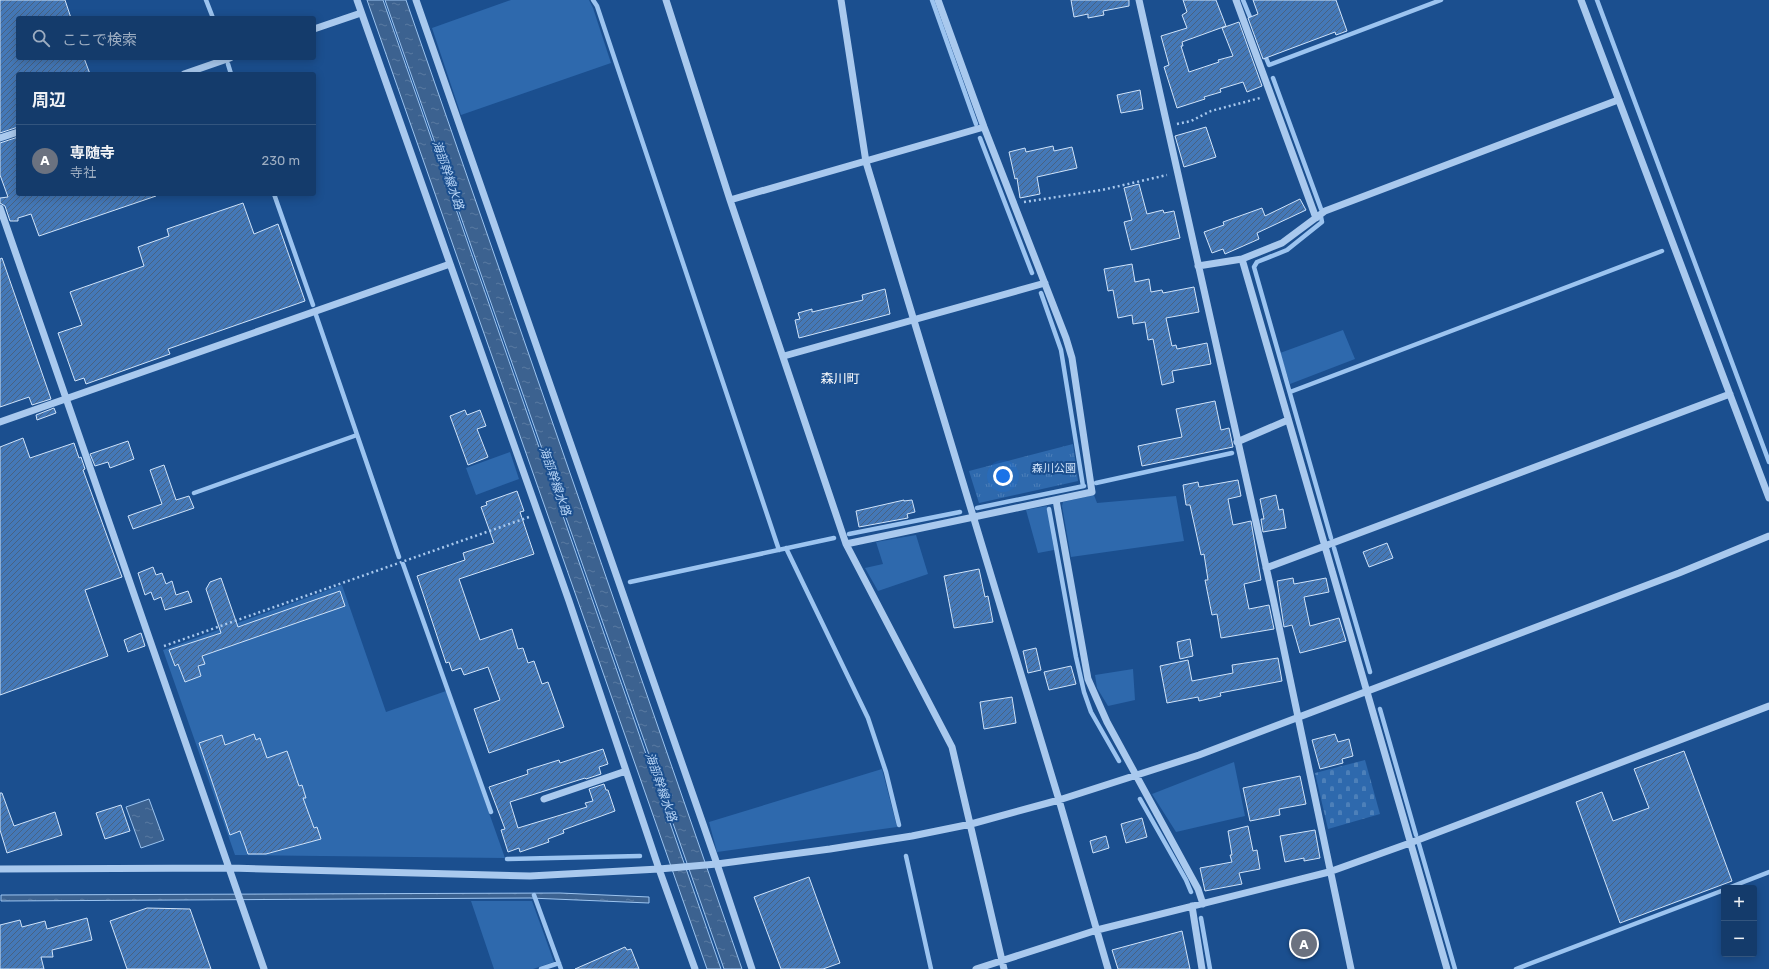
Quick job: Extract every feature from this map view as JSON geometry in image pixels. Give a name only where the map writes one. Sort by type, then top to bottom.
[{"type":"street","points":[[357,0],[538,514],[626,771],[662,869],[695,969]]},
{"type":"street","points":[[416,0],[717,864],[752,969]]},
{"type":"street","points":[[666,0],[730,200],[784,356],[846,544],[952,747],[1004,969]]},
{"type":"street","points":[[841,0],[866,162],[912,319],[1059,800],[1108,969]]},
{"type":"street","points":[[846,544],[1092,492],[1072,358],[1045,283],[984,127],[938,0]]},
{"type":"street","points":[[1139,0],[1266,568],[1329,872],[1351,969]]},
{"type":"street","points":[[1236,0],[1272,94],[1316,218]]},
{"type":"street","points":[[1581,0],[1769,498]]},
{"type":"street","points":[[316,28],[361,13]]},
{"type":"street","points":[[190,72],[224,60]]},
{"type":"street","points":[[1198,266],[1242,259],[1282,243],[1325,211],[1618,100]]},
{"type":"street","points":[[730,200],[984,127]]},
{"type":"street","points":[[0,138],[16,133]]},
{"type":"street","points":[[0,208],[264,969]]},
{"type":"street","points":[[1242,259],[1447,969]]},
{"type":"street","points":[[0,422],[450,264]]},
{"type":"street","points":[[784,356],[1045,283]]},
{"type":"street","points":[[1266,568],[1730,394]]},
{"type":"street","points":[[1237,442],[1288,420]]},
{"type":"street","points":[[1056,500],[1088,679],[1107,722],[1198,889],[1203,904]]},
{"type":"street","points":[[0,869],[230,868],[530,876],[662,869],[717,864],[830,849],[971,824],[1059,800],[1136,776],[1297,718],[1366,690],[1679,573],[1769,536]]},
{"type":"street","points":[[976,969],[1097,930],[1329,872],[1410,843],[1769,706]]},
{"type":"street","points":[[544,799],[626,771]]},
{"type":"street","points":[[1192,906],[1202,969]]},
{"type":"path","points":[[1191,121],[1211,111],[1272,94]]},
{"type":"path","points":[[1014,204],[1102,190],[1177,173]]},
{"type":"path","points":[[154,650],[538,514]]},
{"type":"green space","points":[[511,0],[589,0],[611,63],[461,115],[432,28]]},
{"type":"green space","points":[[1343,330],[1355,359],[1290,384],[1280,353]]},
{"type":"green space","name":"森川公園","points":[[1073,444],[1078,481],[979,503],[969,471]]},
{"type":"green space","points":[[510,452],[519,479],[476,495],[466,468]]},
{"type":"green space","points":[[1094,495],[1097,503],[1176,496],[1184,541],[1071,557],[1062,506],[1063,502]]},
{"type":"green space","points":[[1047,506],[1054,550],[1038,553],[1026,510]]},
{"type":"green space","points":[[916,535],[928,574],[878,591],[865,568],[883,564],[876,542]]},
{"type":"green space","points":[[342,585],[386,712],[446,691],[505,858],[235,855],[163,650]]},
{"type":"green space","points":[[1133,669],[1135,700],[1108,706],[1097,688],[1095,675]]},
{"type":"green space","points":[[1365,760],[1380,814],[1328,829],[1315,773]]},
{"type":"green space","points":[[1234,762],[1245,816],[1176,832],[1152,794]]},
{"type":"green space","points":[[882,769],[897,827],[717,852],[709,822]]},
{"type":"green space","points":[[471,901],[532,901],[554,962],[533,969],[494,969]]},
{"type":"water","points":[[367,0],[383,0],[721,969],[707,969]]},
{"type":"water","name":"海部幹線水路","points":[[385,0],[406,0],[742,969],[724,969]]},
{"type":"water","points":[[149,799],[164,840],[141,848],[126,807]]},
{"type":"water","points":[[560,893],[649,897],[649,903],[530,898],[1,901],[1,895]]},
{"type":"building","points":[[0,0],[65,0],[70,16],[16,16],[16,60],[85,60],[89,72],[16,72],[16,128],[0,133]]},
{"type":"building","points":[[1071,0],[1129,0],[1129,6],[1103,11],[1104,15],[1088,18],[1088,14],[1074,17]]},
{"type":"building","points":[[1183,0],[1216,0],[1226,26],[1182,42],[1183,46],[1181,46],[1189,72],[1219,62],[1218,60],[1233,56],[1222,28],[1239,22],[1262,86],[1247,92],[1243,82],[1220,89],[1221,92],[1177,108],[1164,67],[1169,65],[1161,36],[1187,28],[1182,15],[1187,12]]},
{"type":"building","points":[[1253,0],[1336,0],[1347,31],[1336,35],[1335,32],[1263,59],[1248,18],[1258,14]]},
{"type":"building","points":[[1140,90],[1143,109],[1121,113],[1117,95]]},
{"type":"building","points":[[1206,127],[1216,157],[1184,167],[1175,136]]},
{"type":"building","points":[[16,138],[16,196],[156,196],[39,236],[31,214],[18,218],[18,221],[10,221],[5,206],[0,203],[0,198],[8,197],[0,175],[0,143]]},
{"type":"building","points":[[1053,146],[1054,151],[1072,147],[1077,168],[1037,177],[1040,194],[1020,198],[1017,178],[1015,179],[1009,152],[1025,148],[1026,152]]},
{"type":"building","points":[[1139,184],[1147,214],[1163,210],[1164,213],[1174,211],[1180,238],[1131,250],[1124,222],[1132,220],[1124,188]]},
{"type":"building","points":[[1300,199],[1306,210],[1257,233],[1259,239],[1225,254],[1223,249],[1212,253],[1204,232],[1224,225],[1223,222],[1262,208],[1265,216]]},
{"type":"building","points":[[243,203],[254,234],[278,224],[305,301],[168,349],[170,354],[86,384],[84,378],[75,381],[58,333],[82,325],[70,292],[144,266],[138,247],[169,236],[167,229]]},
{"type":"building","points":[[2,258],[51,399],[32,405],[29,397],[0,407],[0,259]]},
{"type":"building","points":[[1132,264],[1135,282],[1149,279],[1151,292],[1162,290],[1163,293],[1194,287],[1199,312],[1166,318],[1172,346],[1176,345],[1177,349],[1207,343],[1211,364],[1172,371],[1174,382],[1162,385],[1153,339],[1148,340],[1145,322],[1133,324],[1132,315],[1118,318],[1113,290],[1108,291],[1104,269]]},
{"type":"building","points":[[885,289],[890,314],[799,338],[795,320],[800,319],[798,313],[812,309],[812,312],[863,300],[862,295]]},
{"type":"building","points":[[1215,401],[1221,430],[1229,428],[1233,447],[1142,466],[1138,446],[1182,437],[1176,409]]},
{"type":"building","points":[[54,408],[56,413],[37,420],[36,415]]},
{"type":"building","points":[[465,410],[467,415],[480,410],[486,426],[477,429],[488,457],[468,465],[450,416]]},
{"type":"building","points":[[23,438],[30,458],[74,443],[79,458],[81,457],[85,469],[83,470],[122,577],[85,590],[108,656],[0,695],[0,447]]},
{"type":"building","points":[[128,441],[134,459],[110,468],[108,462],[95,466],[90,454]]},
{"type":"building","points":[[164,465],[176,500],[189,496],[194,508],[133,529],[128,516],[162,504],[150,470]]},
{"type":"building","points":[[1238,480],[1241,496],[1228,499],[1233,525],[1251,521],[1261,580],[1244,584],[1249,609],[1269,605],[1274,629],[1221,638],[1217,614],[1212,615],[1205,580],[1208,580],[1204,554],[1201,555],[1190,505],[1186,505],[1183,485],[1198,482],[1199,487]]},
{"type":"building","points":[[517,491],[524,511],[520,512],[534,554],[459,579],[480,640],[512,629],[518,649],[523,648],[528,663],[534,661],[542,684],[548,682],[564,727],[489,753],[474,709],[500,700],[488,667],[464,675],[461,668],[452,671],[449,662],[446,663],[417,576],[465,560],[463,553],[494,543],[481,507],[487,505],[486,502]]},
{"type":"building","points":[[1276,495],[1279,510],[1283,509],[1286,528],[1263,532],[1261,519],[1264,519],[1260,499]]},
{"type":"building","points":[[904,500],[912,500],[915,512],[907,514],[908,518],[859,527],[856,511]]},
{"type":"building","points":[[1387,543],[1393,558],[1369,567],[1363,552]]},
{"type":"building","points":[[153,567],[156,575],[162,573],[166,584],[172,581],[176,595],[188,591],[192,602],[165,610],[161,597],[154,600],[151,592],[145,595],[138,573]]},
{"type":"building","points":[[979,569],[985,597],[988,596],[993,622],[954,628],[944,576]]},
{"type":"building","points":[[221,578],[238,627],[340,591],[345,606],[202,656],[205,664],[198,666],[201,676],[185,682],[178,664],[175,666],[169,650],[221,633],[206,589],[210,582]]},
{"type":"building","points":[[1293,578],[1294,584],[1326,578],[1329,592],[1304,597],[1310,626],[1339,618],[1346,641],[1300,653],[1292,625],[1284,627],[1277,581]]},
{"type":"building","points":[[141,633],[145,646],[128,652],[124,640]]},
{"type":"building","points":[[1190,639],[1193,656],[1180,659],[1177,642]]},
{"type":"building","points":[[1036,648],[1041,670],[1028,673],[1023,651]]},
{"type":"building","points":[[1278,658],[1282,681],[1220,693],[1221,696],[1199,701],[1198,697],[1167,703],[1160,666],[1188,660],[1192,681],[1233,673],[1232,665]]},
{"type":"building","points":[[1071,666],[1076,684],[1049,690],[1044,672]]},
{"type":"building","points":[[1012,697],[1016,723],[984,729],[980,702]]},
{"type":"building","points":[[254,734],[256,740],[260,738],[267,758],[287,751],[299,786],[302,785],[306,798],[303,798],[314,828],[317,827],[321,839],[266,854],[248,854],[240,831],[230,835],[199,743],[222,735],[225,745]]},
{"type":"building","points":[[1335,734],[1338,742],[1349,739],[1353,756],[1342,759],[1343,763],[1320,769],[1312,740]]},
{"type":"building","points":[[603,749],[608,764],[599,767],[601,774],[510,802],[518,828],[587,807],[585,803],[593,801],[589,789],[604,784],[606,790],[608,790],[615,811],[563,830],[564,833],[548,839],[549,842],[520,852],[519,848],[508,852],[501,830],[505,829],[489,787],[528,774],[527,770],[559,760],[560,763]]},
{"type":"building","points":[[1684,751],[1732,881],[1620,923],[1576,802],[1602,792],[1613,821],[1649,808],[1634,769]]},
{"type":"building","points":[[1300,776],[1306,804],[1279,809],[1280,815],[1250,821],[1243,788]]},
{"type":"building","points":[[0,793],[2,793],[14,826],[55,812],[62,835],[7,853],[0,830]]},
{"type":"building","points":[[121,805],[130,831],[105,839],[96,813]]},
{"type":"building","points":[[1142,818],[1147,837],[1126,843],[1121,824]]},
{"type":"building","points":[[1248,826],[1253,851],[1257,850],[1260,869],[1239,873],[1242,884],[1205,891],[1200,868],[1232,862],[1228,831]]},
{"type":"building","points":[[1315,830],[1320,858],[1304,861],[1304,858],[1285,862],[1280,836]]},
{"type":"building","points":[[1106,836],[1109,848],[1093,853],[1090,841]]},
{"type":"building","points":[[809,877],[840,963],[823,969],[781,969],[754,897]]},
{"type":"building","points":[[147,908],[190,909],[211,969],[127,969],[110,921]]},
{"type":"building","points":[[87,918],[92,940],[52,950],[53,957],[41,957],[44,969],[0,969],[0,925],[20,920],[22,927],[45,921],[47,929]]},
{"type":"building","points":[[1182,931],[1190,969],[1118,969],[1112,950]]},
{"type":"building","points":[[625,947],[627,950],[631,949],[639,969],[575,969]]},
{"type":"waterway","points":[[206,0],[212,16]]},
{"type":"waterway","points":[[593,0],[597,6],[779,550]]},
{"type":"waterway","points":[[932,0],[976,124]]},
{"type":"waterway","points":[[1243,0],[1252,22]]},
{"type":"waterway","points":[[1264,53],[1269,65],[1441,0]]},
{"type":"waterway","points":[[1597,0],[1769,462]]},
{"type":"waterway","points":[[228,64],[230,72]]},
{"type":"waterway","points":[[1273,78],[1321,209]]},
{"type":"waterway","points":[[980,138],[1032,273]]},
{"type":"waterway","points":[[275,196],[313,305]]},
{"type":"waterway","points":[[1321,217],[1322,222],[1287,250],[1257,262],[1254,267],[1331,538]]},
{"type":"waterway","points":[[1290,392],[1662,251]]},
{"type":"waterway","points":[[1041,293],[1061,350],[1083,486]]},
{"type":"waterway","points":[[316,315],[399,557]]},
{"type":"waterway","points":[[194,493],[357,435]]},
{"type":"waterway","points":[[1096,483],[1232,453]]},
{"type":"waterway","points":[[977,508],[1084,486]]},
{"type":"waterway","points":[[1049,509],[1076,657],[1084,692],[1091,712],[1119,761]]},
{"type":"waterway","points":[[849,534],[960,512]]},
{"type":"waterway","points":[[630,582],[834,538]]},
{"type":"waterway","points":[[786,548],[868,718],[886,772],[899,825]]},
{"type":"waterway","points":[[1334,548],[1370,672]]},
{"type":"waterway","points":[[403,564],[491,812]]},
{"type":"waterway","points":[[1380,709],[1416,835]]},
{"type":"waterway","points":[[1140,799],[1186,880],[1191,892]]},
{"type":"waterway","points":[[1419,844],[1455,969]]},
{"type":"waterway","points":[[507,859],[640,856]]},
{"type":"waterway","points":[[906,856],[931,969]]},
{"type":"waterway","points":[[1736,885],[1769,872]]},
{"type":"waterway","points":[[1516,969],[1721,891]]},
{"type":"waterway","points":[[534,895],[561,969]]},
{"type":"waterway","points":[[1201,918],[1210,969]]},
{"type":"waterway","points":[[541,969],[559,963]]},
{"type":"place","name":"専随寺","points":[[1304,944]]},
{"type":"district","name":"森川町","points":[[840,378]]}]
